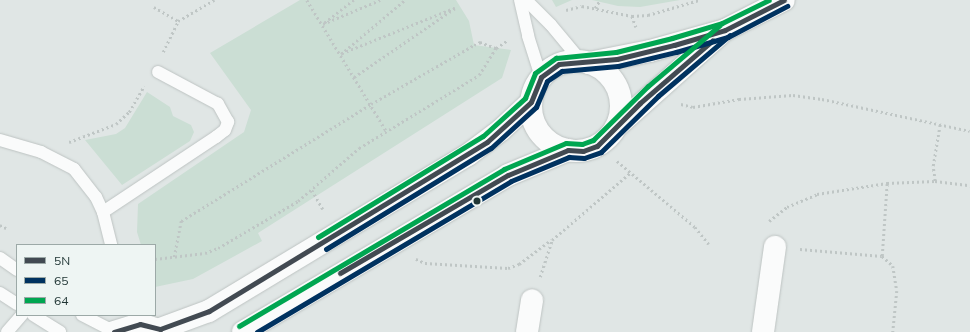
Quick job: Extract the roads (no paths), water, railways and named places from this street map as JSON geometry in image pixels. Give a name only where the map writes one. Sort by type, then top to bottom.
[{"type":"street","points":[[121,326],[140,324],[162,331],[209,311],[468,155],[501,130],[531,102],[541,77],[559,64],[585,62],[650,52],[725,30],[784,0]]},
{"type":"street","points":[[531,102],[532,115],[537,128],[556,146],[568,150],[583,151],[597,146],[608,137],[617,126],[725,30]]},
{"type":"street","points":[[585,62],[599,67],[615,83],[621,104],[617,126]]},
{"type":"street","points":[[243,332],[508,175],[568,150]]},
{"type":"street","points":[[763,332],[775,247]]},
{"type":"street","points":[[527,332],[532,300]]},
{"type":"lane","points":[[520,0],[528,36],[541,77]]},
{"type":"lane","points":[[526,0],[585,62]]},
{"type":"lane","points":[[103,212],[225,130],[228,122],[218,104],[158,72]]},
{"type":"lane","points":[[0,140],[41,152],[74,168],[86,182],[103,212],[111,244]]},
{"type":"lane","points":[[0,258],[16,269]]},
{"type":"lane","points":[[0,293],[16,303]]},
{"type":"lane","points":[[7,332],[21,316]]},
{"type":"lane","points":[[35,316],[60,332]]},
{"type":"lane","points":[[86,316],[121,326]]}]
